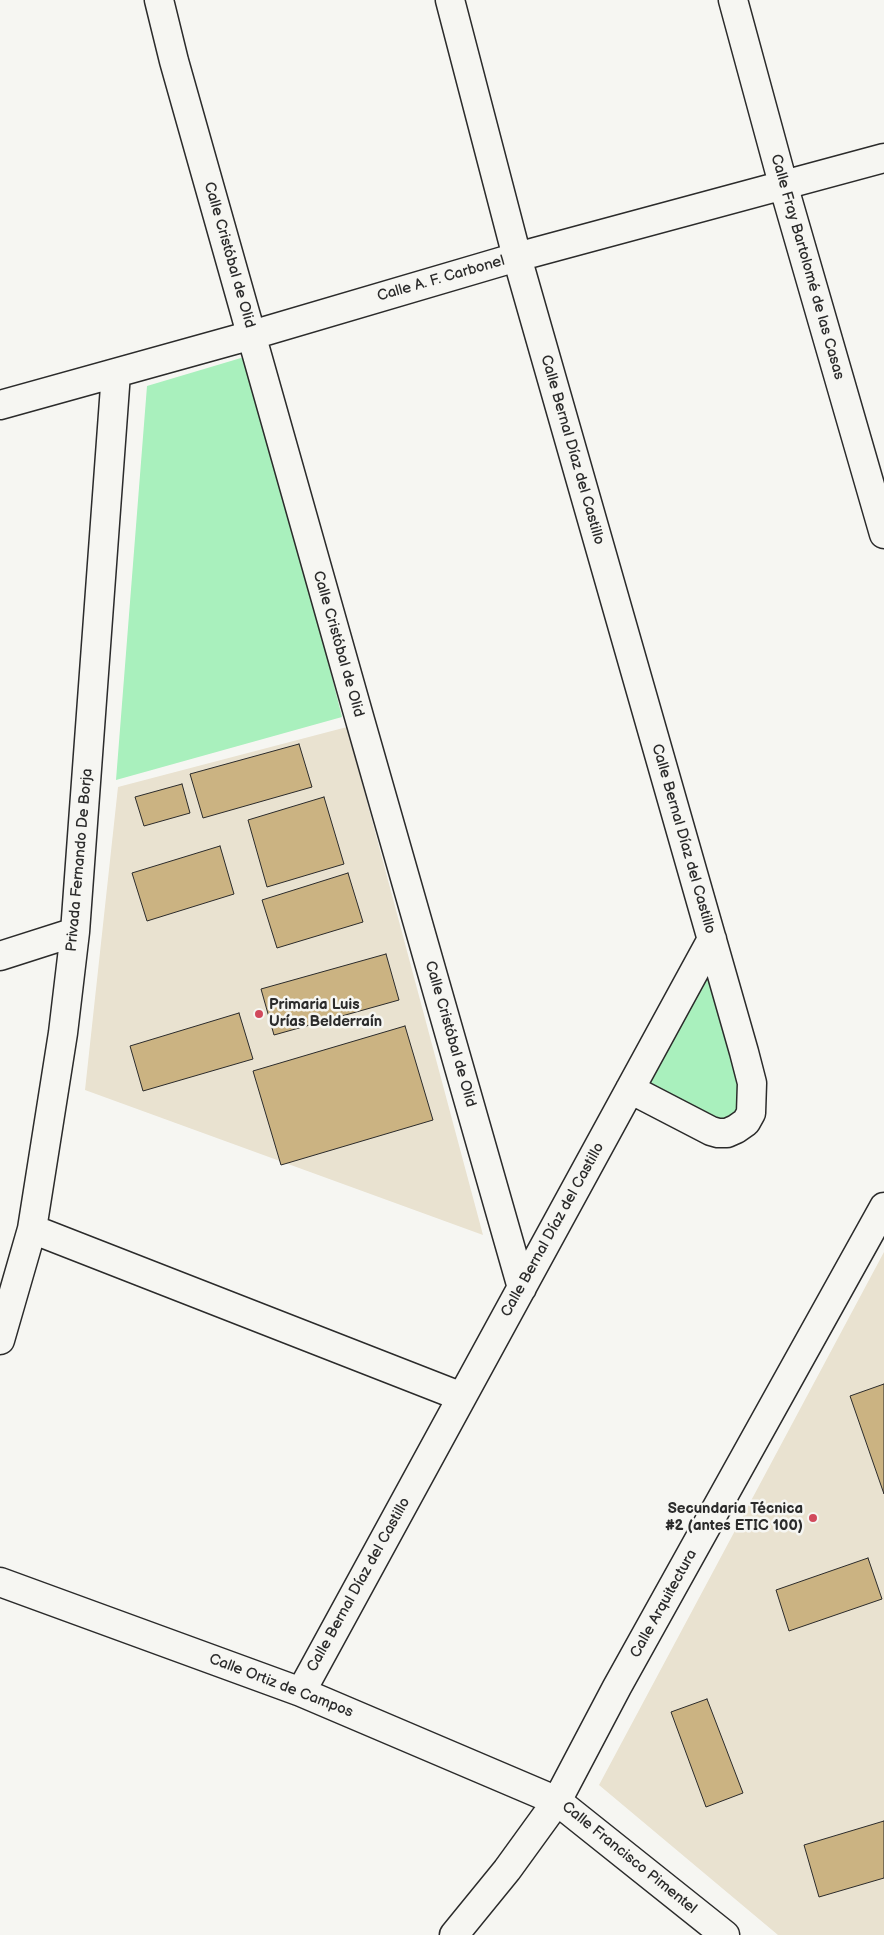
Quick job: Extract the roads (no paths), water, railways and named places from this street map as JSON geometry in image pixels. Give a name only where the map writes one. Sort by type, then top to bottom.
[{"type":"street","name":"Calle Cristóbal de Olid","points":[[159,0],[174,61],[522,1288]]},
{"type":"street","name":"Calle Bernal Díaz del Castillo","points":[[301,1692],[712,939],[517,257],[450,0]]},
{"type":"street","name":"Calle Fray Bartolomé de las Casas","points":[[733,0],[783,184],[884,534]]},
{"type":"street","name":"Calle A. F. Carbonel","points":[[0,405],[517,257],[884,158]]},
{"type":"street","name":"Privada Fernando De Borja","points":[[0,1340],[32,1229],[56,1083],[75,932],[116,373]]},
{"type":"street","points":[[0,956],[75,932]]},
{"type":"street","points":[[630,1089],[711,1131],[727,1133],[736,1129],[746,1122],[751,1113],[752,1083],[712,939]]},
{"type":"street","name":"Calle Arquitectura","points":[[454,1935],[507,1870],[557,1801],[617,1688],[884,1207]]},
{"type":"street","points":[[32,1229],[462,1397]]},
{"type":"street","name":"Calle Ortiz de Campos","points":[[0,1582],[301,1692],[557,1801]]},
{"type":"street","name":"Calle Francisco Pimentel","points":[[557,1801],[725,1935]]},
{"type":"place","name":"Primaria Luis Urías Belderraín","points":[[259,1014]]},
{"type":"place","name":"Secundaria Técnica #2 (antes ETIC 100)","points":[[813,1518]]}]
